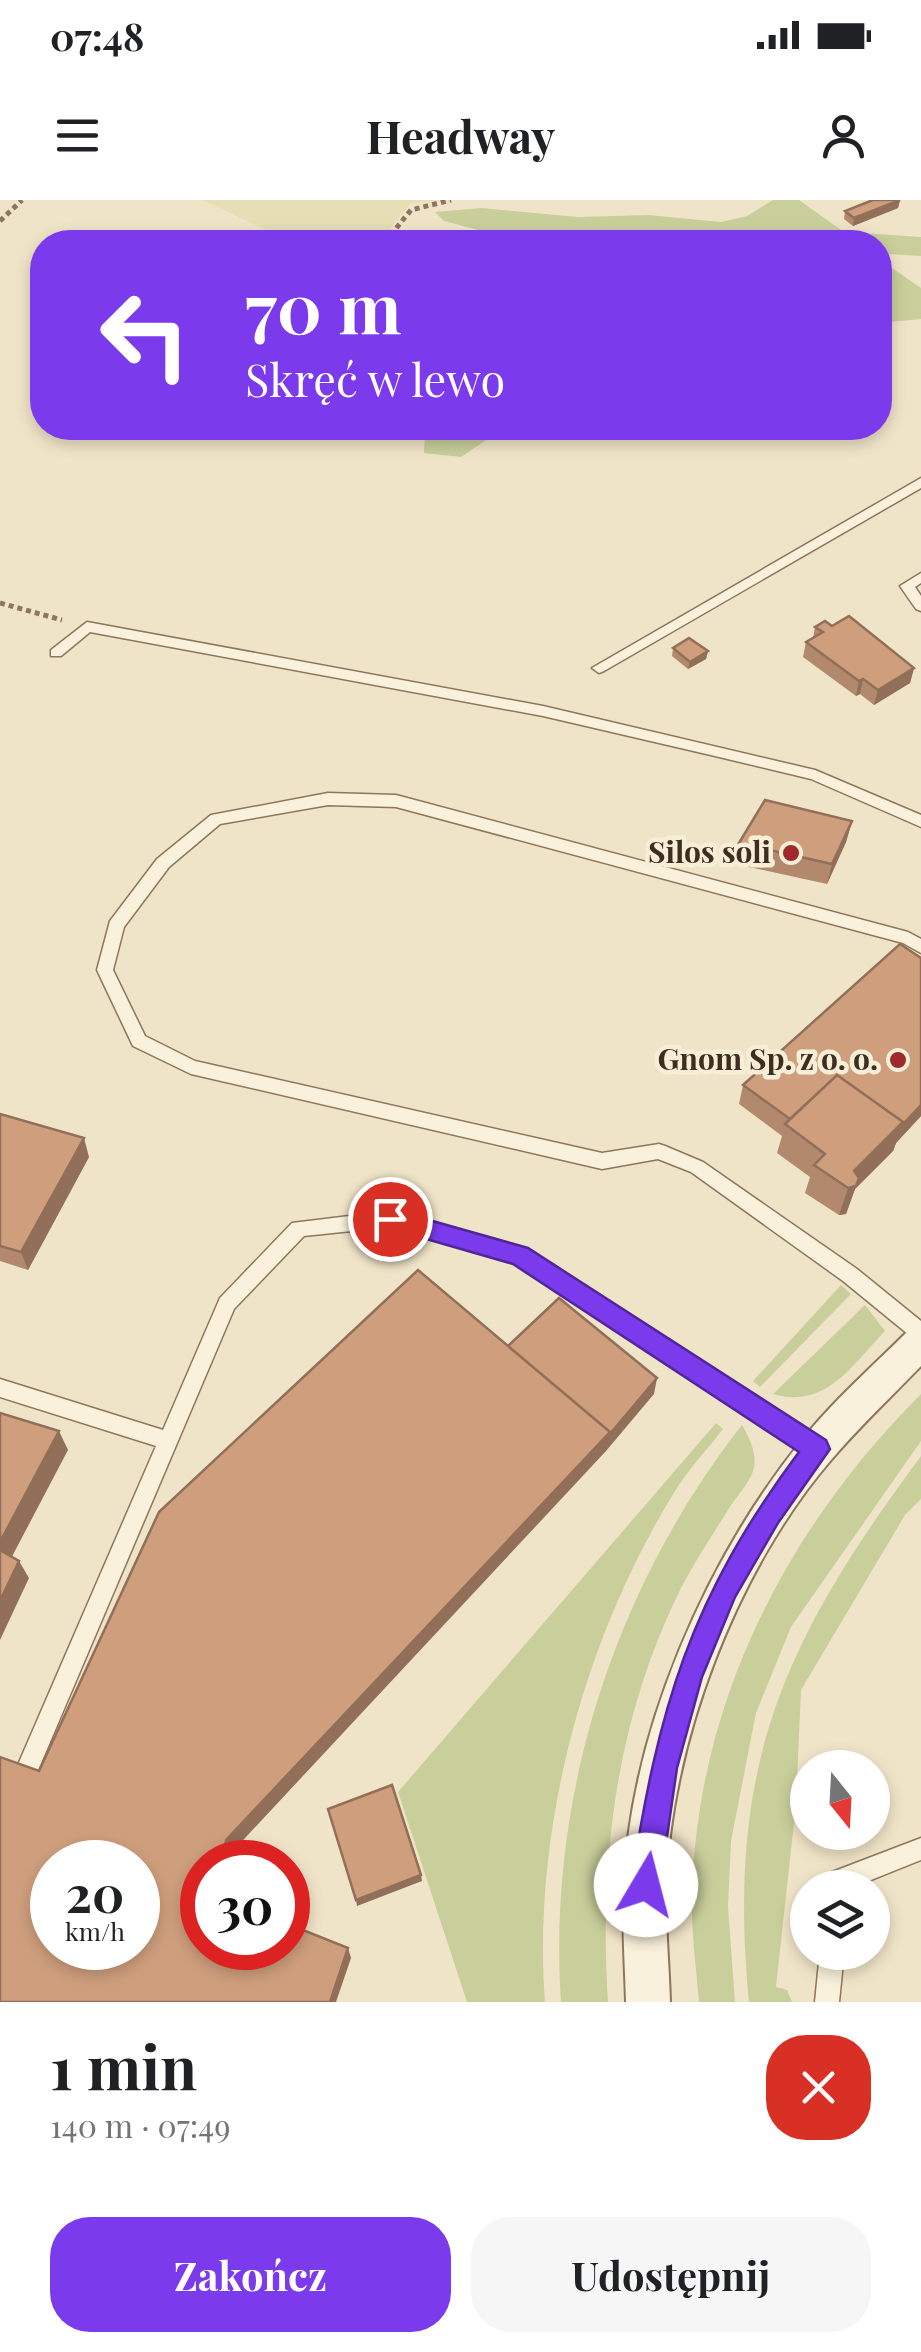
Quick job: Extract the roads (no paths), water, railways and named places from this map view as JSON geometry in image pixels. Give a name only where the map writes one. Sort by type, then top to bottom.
[{"type":"street","points":[[648,2002],[646,1885],[663,1768],[688,1676],[726,1588],[769,1514],[817,1449],[921,1342]]},
{"type":"lane","points":[[599,668],[921,482]]},
{"type":"lane","points":[[921,577],[907,586],[921,606]]},
{"type":"lane","points":[[56,653],[87,627],[543,710],[815,775],[921,821]]},
{"type":"lane","points":[[921,947],[908,938],[396,801],[328,799],[216,819],[163,863],[116,925],[105,970],[139,1041],[191,1067],[602,1162],[658,1150],[696,1167],[850,1275],[921,1332]]},
{"type":"lane","points":[[28,1767],[227,1304],[299,1229],[390,1219],[520,1255],[817,1449]]},
{"type":"lane","points":[[0,1388],[166,1440]]},
{"type":"lane","points":[[865,1870],[921,1848]]},
{"type":"lane","points":[[827,2002],[830,1970]]},
{"type":"place","name":"Silos soli","points":[[791,853]]},
{"type":"place","name":"Gnom Sp. z o. o.","points":[[898,1060]]}]
